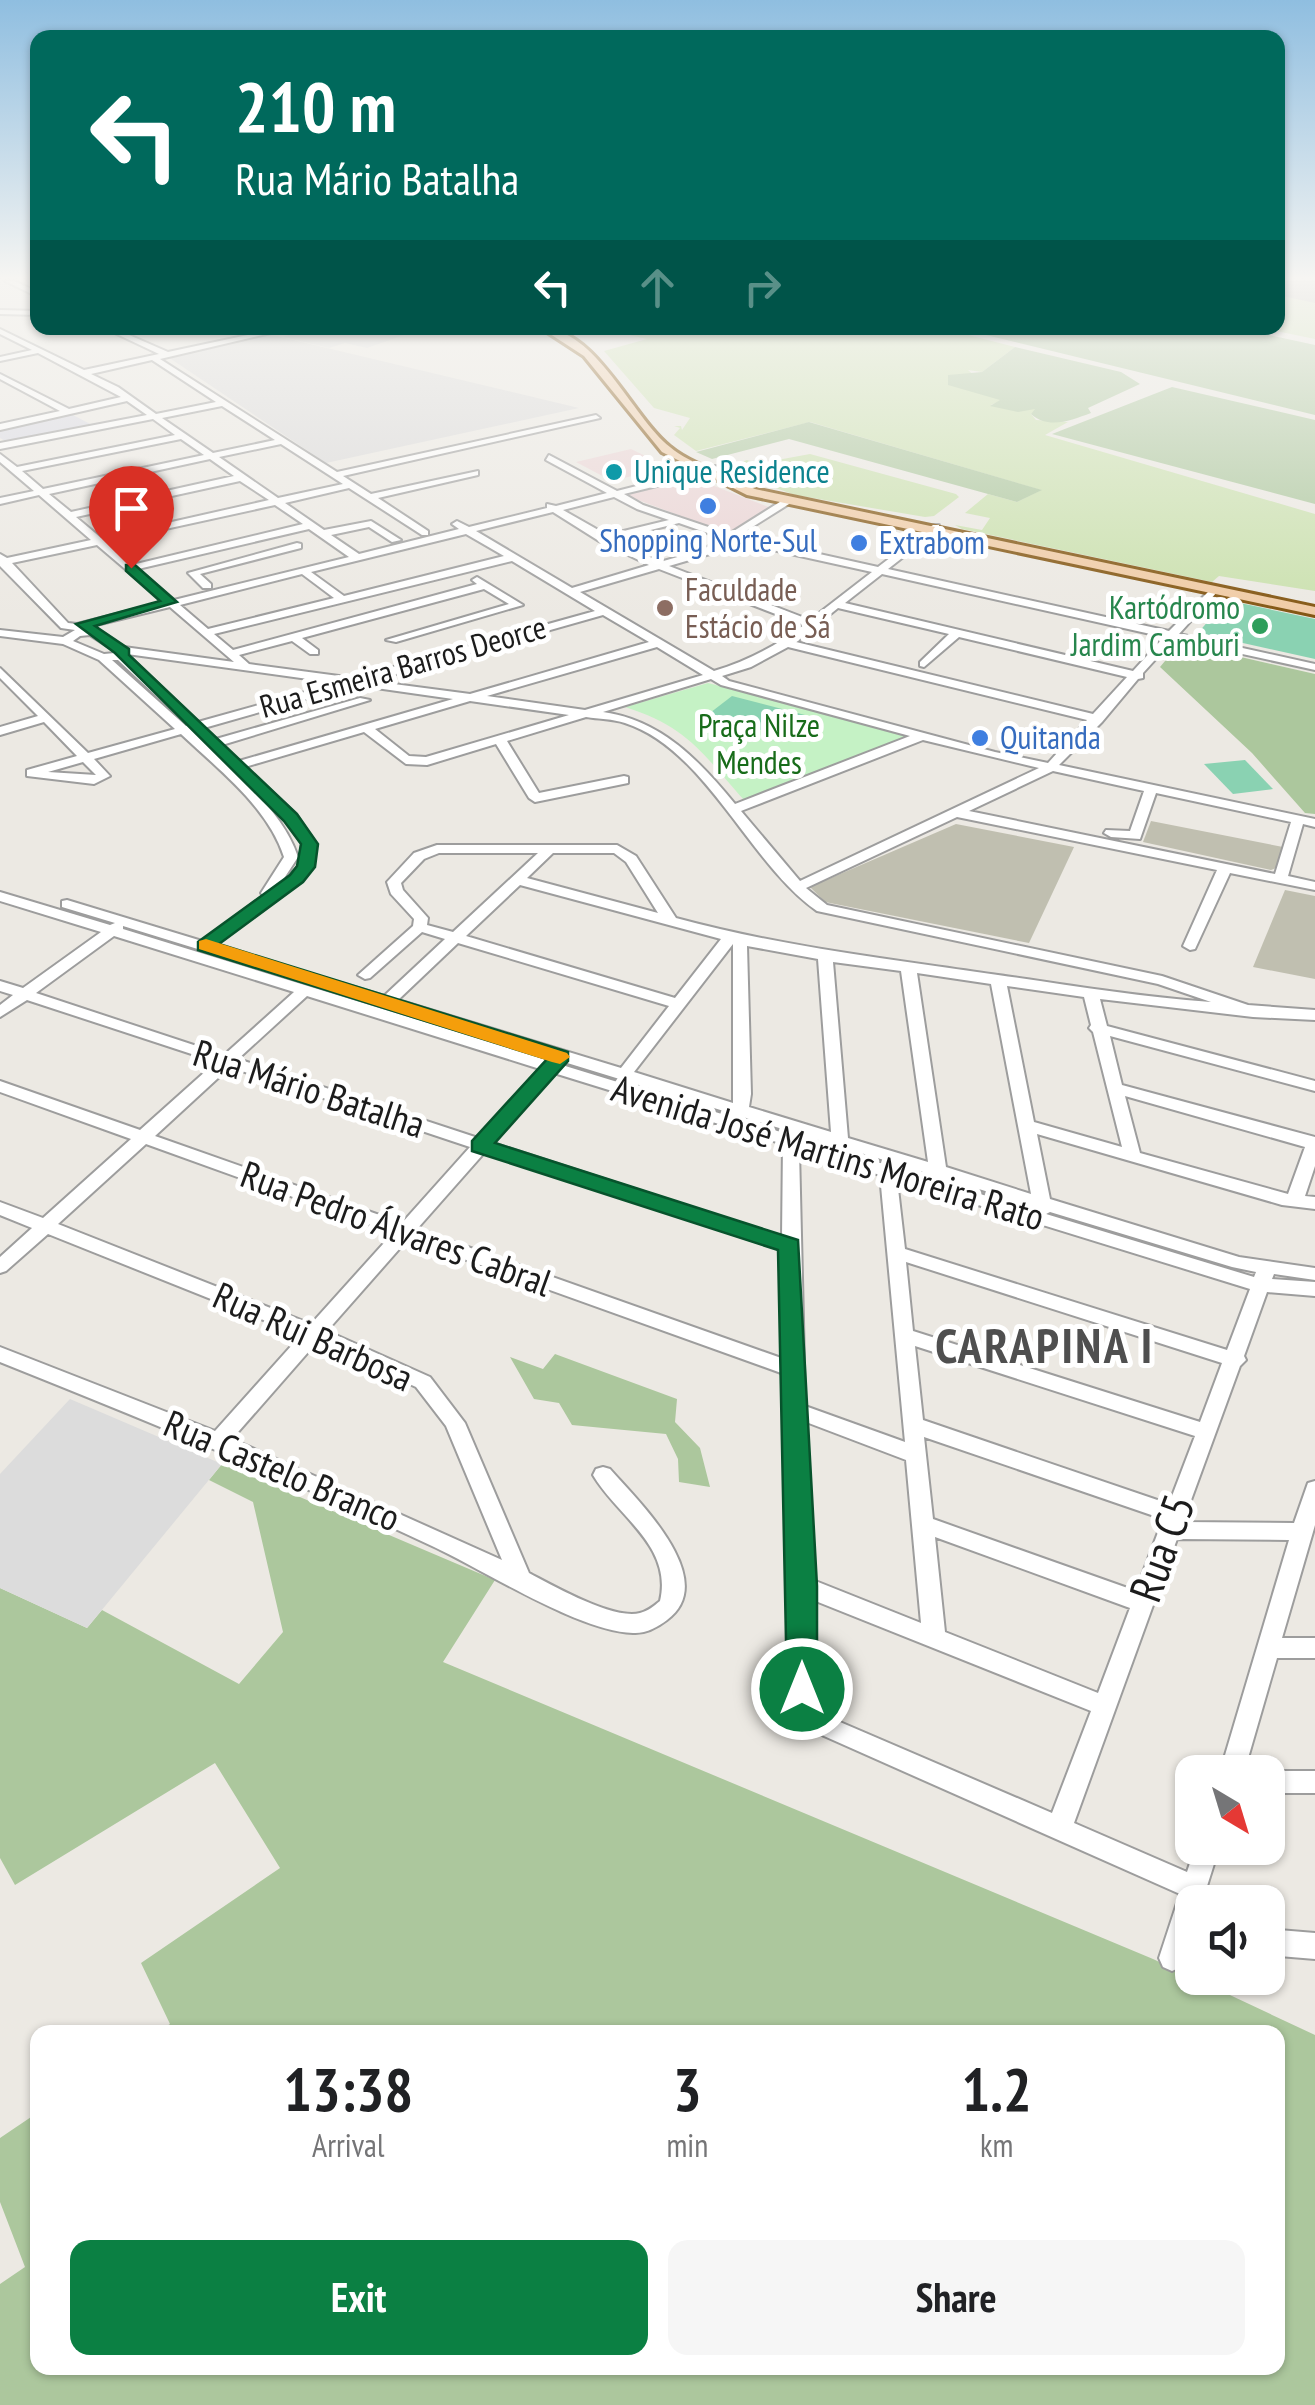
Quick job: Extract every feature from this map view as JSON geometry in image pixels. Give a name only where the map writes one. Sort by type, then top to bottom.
[{"type":"main road","points":[[618,393],[666,450],[786,502],[1315,608]]},
{"type":"main road","points":[[630,393],[662,433],[705,468],[782,493],[1213,590],[1315,608]]},
{"type":"street","points":[[33,393],[98,427]]},
{"type":"street","points":[[120,393],[353,554]]},
{"type":"street","points":[[209,393],[425,533]]},
{"type":"street","points":[[0,428],[128,398]]},
{"type":"street","points":[[0,446],[224,403]]},
{"type":"street","points":[[336,475],[596,418]]},
{"type":"street","points":[[14,470],[182,436]]},
{"type":"street","points":[[0,501],[284,442]]},
{"type":"street","points":[[0,457],[245,666]]},
{"type":"street","points":[[549,458],[608,491],[677,521],[732,538],[1315,667]]},
{"type":"street","points":[[167,600],[207,586],[705,468]]},
{"type":"street","points":[[370,498],[475,473]]},
{"type":"street","points":[[68,516],[244,477]]},
{"type":"street","points":[[5,560],[351,485]]},
{"type":"street","points":[[570,592],[660,567],[732,538],[786,502]]},
{"type":"street","points":[[550,505],[603,539],[660,567],[812,624]]},
{"type":"street","points":[[603,539],[677,521]]},
{"type":"street","points":[[131,568],[318,529],[370,524],[396,540]]},
{"type":"street","points":[[3,635],[77,625],[302,570],[396,540],[461,527],[651,642],[688,654],[693,666],[710,677],[1050,768],[1315,822]]},
{"type":"street","points":[[366,728],[402,758],[415,762],[598,712],[758,661],[838,605],[933,529]]},
{"type":"street","points":[[0,544],[5,560],[77,625],[121,653],[230,767],[290,817],[309,844],[306,867],[297,878],[204,946]]},
{"type":"street","points":[[207,586],[192,573],[297,546]]},
{"type":"street","points":[[204,633],[514,557]]},
{"type":"street","points":[[302,570],[342,598]]},
{"type":"street","points":[[392,640],[517,606],[467,574]]},
{"type":"street","points":[[230,654],[486,585]]},
{"type":"street","points":[[798,887],[1050,768],[1139,676],[1213,590]]},
{"type":"street","points":[[838,605],[1139,676]]},
{"type":"street","name":"Rua Esmeira Barros Deorce","points":[[84,757],[104,776],[94,780],[31,772],[84,757],[190,727],[602,612]]},
{"type":"street","points":[[77,625],[103,658],[215,744],[230,767]]},
{"type":"street","points":[[924,664],[958,633]]},
{"type":"street","points":[[294,637],[314,652]]},
{"type":"street","points":[[230,767],[651,642]]},
{"type":"street","points":[[787,643],[1098,720]]},
{"type":"street","points":[[103,658],[121,653],[245,666],[598,712],[651,730],[732,810],[814,903],[834,912],[1162,980],[1254,1012]]},
{"type":"street","points":[[3,677],[84,757]]},
{"type":"street","points":[[215,744],[364,700]]},
{"type":"street","points":[[0,731],[46,718]]},
{"type":"street","points":[[732,810],[920,736]]},
{"type":"street","points":[[500,740],[535,798],[624,780]]},
{"type":"street","points":[[1104,832],[1135,836],[1152,789]]},
{"type":"street","points":[[956,812],[1315,886]]},
{"type":"street","points":[[1281,878],[1298,819]]},
{"type":"street","points":[[365,975],[420,927],[421,918],[393,885],[408,866],[441,848],[622,852],[672,922]]},
{"type":"street","points":[[386,1003],[551,848]]},
{"type":"street","points":[[1190,946],[1225,868]]},
{"type":"street","points":[[518,880],[735,939],[825,956],[1091,994],[1315,1015]]},
{"type":"street","name":"Avenida José Martins Moreira Rato","points":[[0,884],[386,1003],[791,1142],[888,1172],[1043,1210]]},
{"type":"street","name":"Avenida José Martins Moreira Rato","points":[[0,896],[304,991],[555,1062],[624,1076],[938,1172],[1043,1210],[1315,1289]]},
{"type":"street","points":[[0,1012],[110,930],[131,924]]},
{"type":"street","points":[[420,927],[678,1004]]},
{"type":"street","points":[[624,1076],[678,1004],[735,939]]},
{"type":"street","points":[[718,1118],[740,1111],[735,939]]},
{"type":"street","points":[[825,956],[840,1143]]},
{"type":"street","points":[[908,966],[938,1172]]},
{"type":"street","points":[[998,979],[1043,1210]]},
{"type":"street","name":"Rua Mário Batalha","points":[[0,986],[789,1246]]},
{"type":"street","points":[[0,1267],[304,991]]},
{"type":"street","points":[[1091,994],[1132,1154]]},
{"type":"street","points":[[1097,1028],[1315,1086]]},
{"type":"street","points":[[218,1441],[555,1062]]},
{"type":"street","name":"Rua Pedro Álvares Cabral","points":[[0,1086],[793,1370]]},
{"type":"street","points":[[1115,1088],[1315,1143],[1294,1202]]},
{"type":"street","points":[[1028,1126],[1294,1202],[1315,1203]]},
{"type":"street","points":[[791,1142],[793,1410],[803,1586],[802,1689],[808,1712],[832,1729],[1189,1885]]},
{"type":"street","points":[[888,1172],[934,1638]]},
{"type":"street","name":"Rua Rui Barbosa","points":[[0,1208],[407,1373],[445,1406],[520,1578]]},
{"type":"street","points":[[895,1252],[1236,1360]]},
{"type":"street","name":"Avenida José Martins Moreira Rato","points":[[1263,1277],[1315,1274]]},
{"type":"street","name":"Rua C5","points":[[1060,1826],[1171,1522],[1236,1360],[1263,1277]]},
{"type":"street","points":[[906,1336],[1206,1432]]},
{"type":"street","name":"Rua Castelo Branco","points":[[0,1354],[218,1441],[520,1578],[560,1600],[608,1620],[634,1624],[663,1613],[674,1598],[676,1584],[664,1552],[603,1475]]},
{"type":"street","points":[[793,1410],[916,1455]]},
{"type":"street","points":[[916,1426],[1171,1522],[1301,1532]]},
{"type":"street","points":[[1237,1755],[1315,1489]]},
{"type":"street","points":[[923,1524],[1142,1603]]},
{"type":"street","points":[[803,1586],[1104,1706]]},
{"type":"street","points":[[1267,1648],[1315,1648]]},
{"type":"street","points":[[1285,1782],[1315,1782]]},
{"type":"street","points":[[1285,1943],[1315,1946]]},
{"type":"shaded area","points":[[222,393],[517,393],[579,408],[326,463]]},
{"type":"shaded area","points":[[71,414],[94,426],[7,442],[0,438],[0,430]]},
{"type":"shaded area","points":[[631,449],[668,467],[612,481],[576,462]]},
{"type":"shaded area","name":"Shopping Norte-Sul","points":[[696,479],[774,509],[731,535],[625,495]]},
{"type":"shaded area","points":[[1151,821],[1283,847],[1276,868],[1271,870],[1143,842]]},
{"type":"shaded area","points":[[956,824],[1074,847],[1029,943],[825,902],[810,887]]},
{"type":"shaded area","points":[[1285,890],[1315,896],[1315,979],[1253,967]]},
{"type":"shaded area","points":[[70,1399],[222,1464],[87,1628],[0,1588],[0,1474]]},
{"type":"green space","points":[[641,393],[994,393],[1002,400],[991,405],[1037,409],[1031,414],[1036,420],[1068,422],[1045,435],[1315,514],[1315,591],[1219,576],[1212,582],[962,529],[955,525],[982,530],[990,518],[965,513],[988,494],[1017,502],[1041,490],[810,422],[696,451],[674,435],[680,428],[674,426],[681,426],[682,430],[690,418],[654,408]]},
{"type":"green space","points":[[977,393],[1120,393],[1088,408],[1091,413],[1053,423],[1031,414],[1035,409],[1018,412],[990,406],[1000,400]]},
{"type":"green space","points":[[1156,393],[1199,393],[1315,420],[1315,504],[1052,434]]},
{"type":"green space","points":[[1225,393],[1315,393],[1315,415]]},
{"type":"green space","points":[[809,422],[1042,490],[1017,502],[789,439],[712,459],[696,452]]},
{"type":"green space","points":[[810,454],[959,497],[934,516],[925,517],[795,495],[723,469],[747,460],[759,464],[744,470],[770,482],[789,471],[772,461]]},
{"type":"green space","name":"Kartódromo Jardim Camburi","points":[[1226,600],[1315,619],[1315,659],[1198,633]]},
{"type":"green space","points":[[1180,643],[1315,674],[1315,814],[1305,813],[1252,753],[1160,667]]},
{"type":"green space","name":"Praça Nilze Mendes","points":[[708,683],[899,732],[905,737],[744,800],[692,743],[664,723],[625,707]]},
{"type":"green space","points":[[732,696],[805,715],[781,735],[706,716]]},
{"type":"green space","points":[[1245,760],[1273,789],[1233,794],[1204,764]]},
{"type":"green space","points":[[555,1354],[677,1399],[675,1422],[700,1448],[710,1487],[679,1482],[678,1459],[666,1434],[572,1425],[559,1403],[534,1399],[510,1357],[543,1369]]},
{"type":"green space","points":[[222,1464],[495,1580],[443,1662],[1153,1959],[1175,1969],[1175,1995],[1230,1995],[1315,2035],[1315,2405],[0,2405],[0,2284],[25,2267],[0,2202],[0,2138],[30,2118],[30,2375],[1285,2375],[1285,2025],[168,2025],[141,1963],[280,1868],[215,1763],[15,1885],[0,1858],[0,1588],[87,1628],[102,1610],[239,1684],[283,1632],[253,1502],[209,1480]]},
{"type":"slow traffic","points":[[206,945],[560,1057]]},
{"type":"place","name":"Unique Residence","points":[[614,472]]},
{"type":"place","name":"Shopping Norte-Sul","points":[[708,506]]},
{"type":"place","name":"Extrabom","points":[[859,543]]},
{"type":"place","name":"Faculdade Estácio de Sá","points":[[665,608]]},
{"type":"place","name":"Kartódromo Jardim Camburi","points":[[1260,626]]},
{"type":"place","name":"Quitanda","points":[[980,738]]},
{"type":"district","name":"CARAPINA I","points":[[1045,1346]]},
{"type":"route","points":[[131,568],[170,602],[83,624],[108,646],[124,652],[121,656],[290,817],[309,844],[306,867],[297,878],[204,946],[560,1056],[480,1146],[789,1246],[803,1586],[802,1689]]}]
